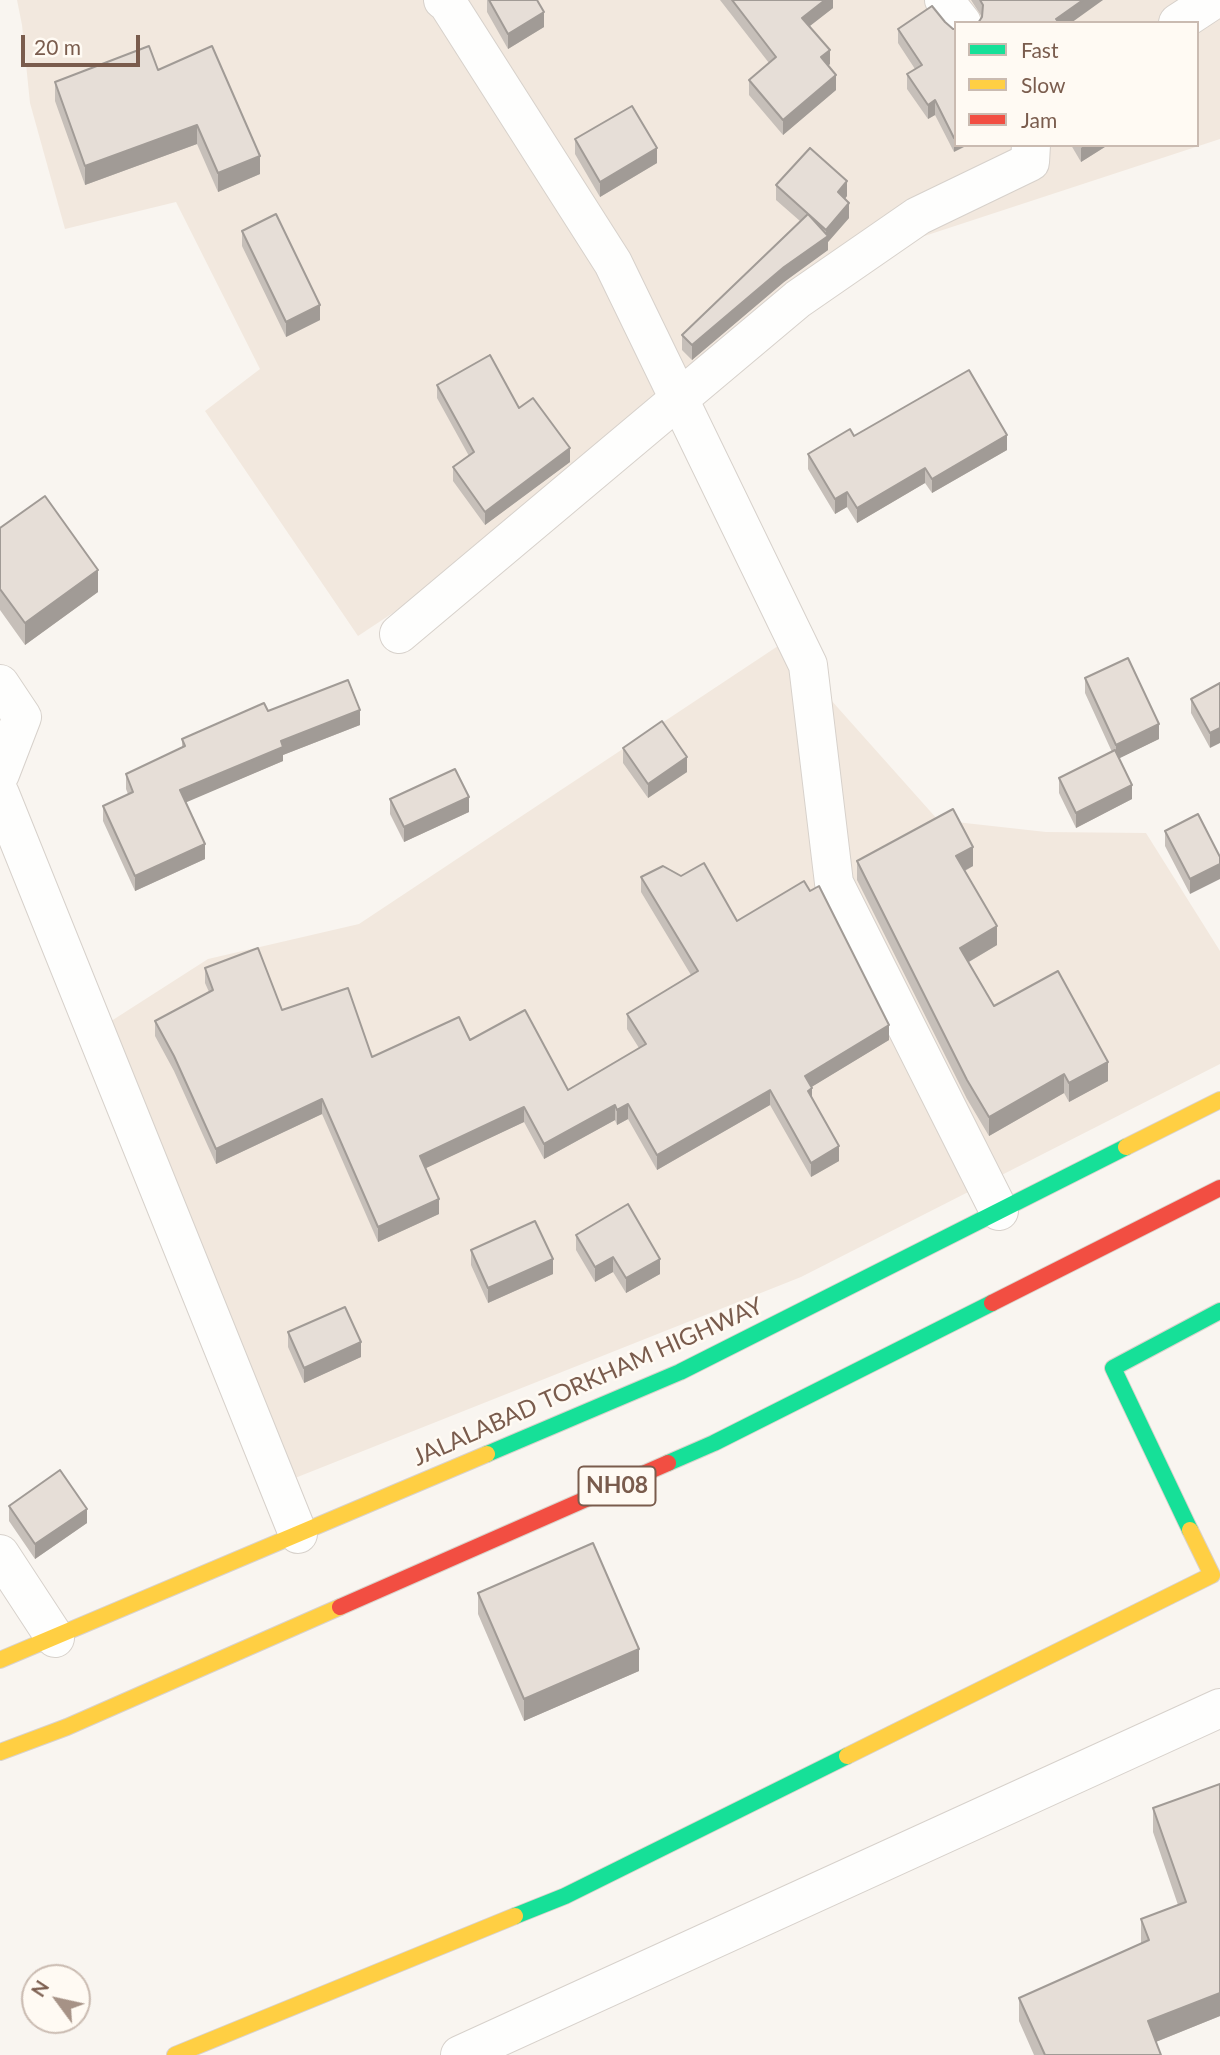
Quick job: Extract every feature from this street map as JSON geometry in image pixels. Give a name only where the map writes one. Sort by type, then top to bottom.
[{"type":"main road","name":"JALALABAD TORKHAM HIGHWAY","points":[[0,1660],[680,1371],[1220,1100]]},
{"type":"main road","name":"NH08","points":[[0,1752],[67,1727],[714,1443],[1220,1188]]},
{"type":"main road","points":[[175,2055],[565,1896],[1216,1573],[1113,1368],[1220,1311]]},
{"type":"street","points":[[443,0],[613,263],[808,665],[834,883],[999,1210]]},
{"type":"street","points":[[944,0],[960,21]]},
{"type":"street","points":[[1181,21],[1213,0]]},
{"type":"street","points":[[399,634],[798,299],[918,216],[1030,162],[1031,147]]},
{"type":"street","points":[[0,684],[22,717],[2,799],[298,1534]]},
{"type":"street","points":[[0,1554],[55,1638]]},
{"type":"street","points":[[460,2055],[1220,1708]]},
{"type":"shaded area","points":[[17,0],[1220,0],[1220,139],[1199,146],[1199,21],[954,21],[954,147],[1196,147],[897,245],[497,544],[358,636],[205,411],[260,369],[176,202],[65,229],[30,103]]},
{"type":"shaded area","points":[[781,644],[938,820],[1046,832],[1146,833],[1220,951],[1220,1064],[801,1277],[290,1480],[105,1025],[208,959],[359,924]]},
{"type":"building","points":[[489,0],[537,0],[544,12],[508,34]]},
{"type":"building","points":[[732,0],[825,0],[802,18],[830,50],[821,57],[836,75],[783,120],[749,80],[776,57]]},
{"type":"building","points":[[980,0],[1083,0],[1056,19],[1058,21],[979,21],[983,5]]},
{"type":"building","points":[[932,6],[954,29],[954,138],[935,100],[928,105],[907,74],[922,65],[898,29]]},
{"type":"building","points":[[149,46],[158,70],[212,46],[260,156],[218,173],[197,125],[85,166],[55,82]]},
{"type":"building","points":[[632,106],[657,148],[600,182],[575,139]]},
{"type":"building","points":[[810,148],[847,181],[838,192],[849,203],[826,230],[776,185]]},
{"type":"building","points":[[276,214],[320,305],[286,322],[242,231]]},
{"type":"building","points":[[808,214],[828,236],[784,267],[692,345],[682,335]]},
{"type":"building","points":[[490,355],[519,408],[533,398],[570,448],[485,512],[453,467],[474,452],[437,385]]},
{"type":"building","points":[[969,370],[1007,435],[932,479],[925,468],[857,508],[847,492],[835,499],[808,454],[850,429],[854,436]]},
{"type":"building","points":[[45,496],[98,570],[25,623],[0,589],[0,528]]},
{"type":"building","points":[[1128,658],[1159,724],[1116,745],[1085,678]]},
{"type":"building","points":[[348,680],[360,710],[281,741],[283,747],[180,790],[205,844],[135,876],[103,806],[133,792],[126,774],[185,746],[182,739],[264,703],[268,711]]},
{"type":"building","points":[[1220,683],[1220,728],[1210,733],[1191,699]]},
{"type":"building","points":[[662,721],[687,757],[648,784],[623,748]]},
{"type":"building","points":[[1115,750],[1132,785],[1076,813],[1059,778]]},
{"type":"building","points":[[455,769],[469,797],[404,827],[390,799]]},
{"type":"building","points":[[953,809],[973,847],[956,856],[997,926],[960,948],[994,1006],[1058,971],[1108,1062],[1069,1083],[1064,1074],[989,1117],[967,1080],[857,861]]},
{"type":"building","points":[[1198,814],[1220,857],[1220,864],[1190,879],[1165,831]]},
{"type":"building","points":[[704,863],[737,921],[804,881],[810,891],[819,886],[889,1025],[805,1076],[812,1088],[808,1091],[839,1146],[811,1163],[770,1090],[657,1155],[628,1104],[617,1110],[615,1105],[544,1144],[524,1107],[420,1156],[439,1199],[378,1227],[322,1099],[216,1149],[155,1021],[213,990],[205,968],[258,948],[282,1010],[348,988],[372,1057],[459,1017],[470,1040],[525,1010],[568,1090],[646,1044],[627,1014],[698,971],[641,877],[663,866],[681,876]]},
{"type":"building","points":[[628,1204],[660,1259],[626,1278],[613,1257],[595,1267],[576,1235]]},
{"type":"building","points":[[535,1221],[553,1259],[488,1288],[471,1250]]},
{"type":"building","points":[[345,1307],[361,1342],[304,1368],[288,1332]]},
{"type":"building","points":[[60,1470],[87,1509],[35,1544],[9,1506]]},
{"type":"building","points":[[593,1543],[639,1649],[524,1699],[478,1593]]},
{"type":"building","points":[[1220,1784],[1220,1993],[1148,2021],[1161,2055],[1045,2055],[1019,1998],[1149,1940],[1141,1919],[1186,1902],[1153,1808]]},
{"type":"traffic: fast","points":[[487,1454],[680,1372],[1126,1147]]},
{"type":"traffic: fast","points":[[668,1463],[714,1443],[992,1303]]},
{"type":"traffic: fast","points":[[1190,1530],[1113,1368],[1220,1311]]},
{"type":"traffic: fast","points":[[515,1916],[565,1896],[847,1756]]},
{"type":"traffic: slow","points":[[1126,1147],[1220,1100]]},
{"type":"traffic: slow","points":[[0,1660],[487,1454]]},
{"type":"traffic: slow","points":[[847,1756],[1212,1575],[1190,1530]]},
{"type":"traffic: slow","points":[[0,1752],[67,1727],[340,1607]]},
{"type":"traffic: slow","points":[[175,2055],[515,1916]]},
{"type":"traffic: jam","points":[[992,1303],[1220,1188]]},
{"type":"traffic: jam","points":[[340,1607],[668,1463]]}]
